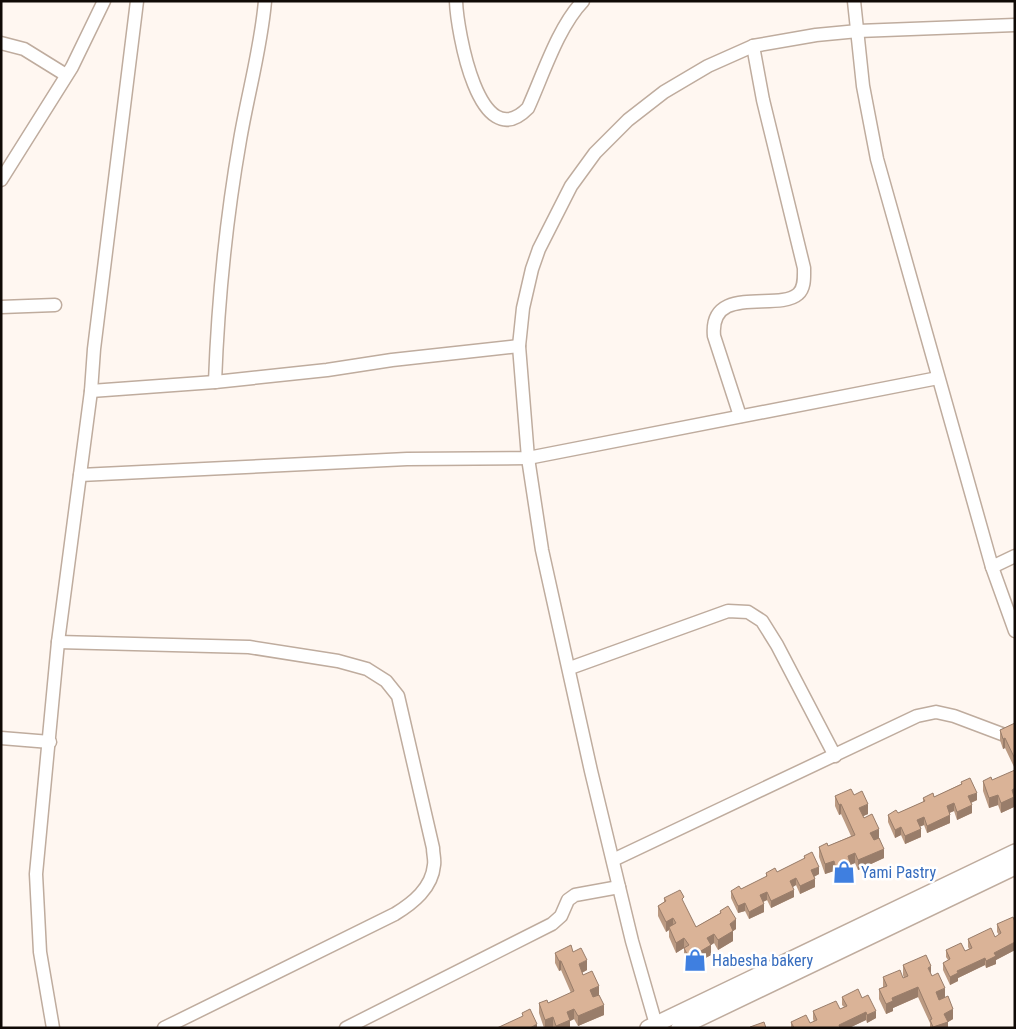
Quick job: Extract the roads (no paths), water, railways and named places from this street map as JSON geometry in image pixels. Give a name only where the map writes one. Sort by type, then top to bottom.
[{"type":"street","points":[[1,180],[72,67],[104,1]]},
{"type":"street","points":[[53,1028],[40,952],[36,874],[58,642],[91,391],[94,349],[137,1]]},
{"type":"street","points":[[215,382],[217,324],[224,246],[240,140],[263,31],[265,1]]},
{"type":"street","points":[[456,1],[463,49],[481,101],[489,113],[499,118],[510,120],[520,116],[528,108],[560,36],[573,11],[583,1]]},
{"type":"street","points":[[854,1],[864,86],[877,159],[992,567],[1015,631]]},
{"type":"street","points":[[1015,25],[858,31],[816,35],[753,46],[708,66],[664,92],[628,120],[595,153],[570,186],[539,249],[532,269],[519,346],[528,458],[542,550],[570,668],[591,770],[653,1026],[1015,852]]},
{"type":"street","points":[[1,43],[24,49],[66,75]]},
{"type":"street","points":[[740,416],[714,336],[713,324],[724,309],[742,302],[788,300],[797,295],[802,289],[804,280],[804,268],[763,100],[753,46]]},
{"type":"street","points":[[1,307],[55,305]]},
{"type":"street","points":[[91,391],[215,382],[519,346]]},
{"type":"street","points":[[80,476],[407,459],[528,458],[938,378]]},
{"type":"street","points":[[992,567],[1015,556]]},
{"type":"street","points":[[570,668],[728,611],[748,612],[762,621],[777,645],[834,756]]},
{"type":"street","points":[[58,642],[249,647],[338,661],[368,669],[386,681],[398,696],[433,848],[434,865],[428,884],[415,901],[395,914],[169,1027]]},
{"type":"street","points":[[613,860],[917,716],[936,712],[954,716],[1015,739]]},
{"type":"street","points":[[1,738],[50,742]]},
{"type":"street","points":[[679,1028],[1015,867]]},
{"type":"street","points":[[346,1028],[552,924],[560,916],[568,900],[575,894],[619,887]]},
{"type":"place","name":"Yami Pastry","points":[[844,872]]},
{"type":"place","name":"Habesha bakery","points":[[695,960]]}]
